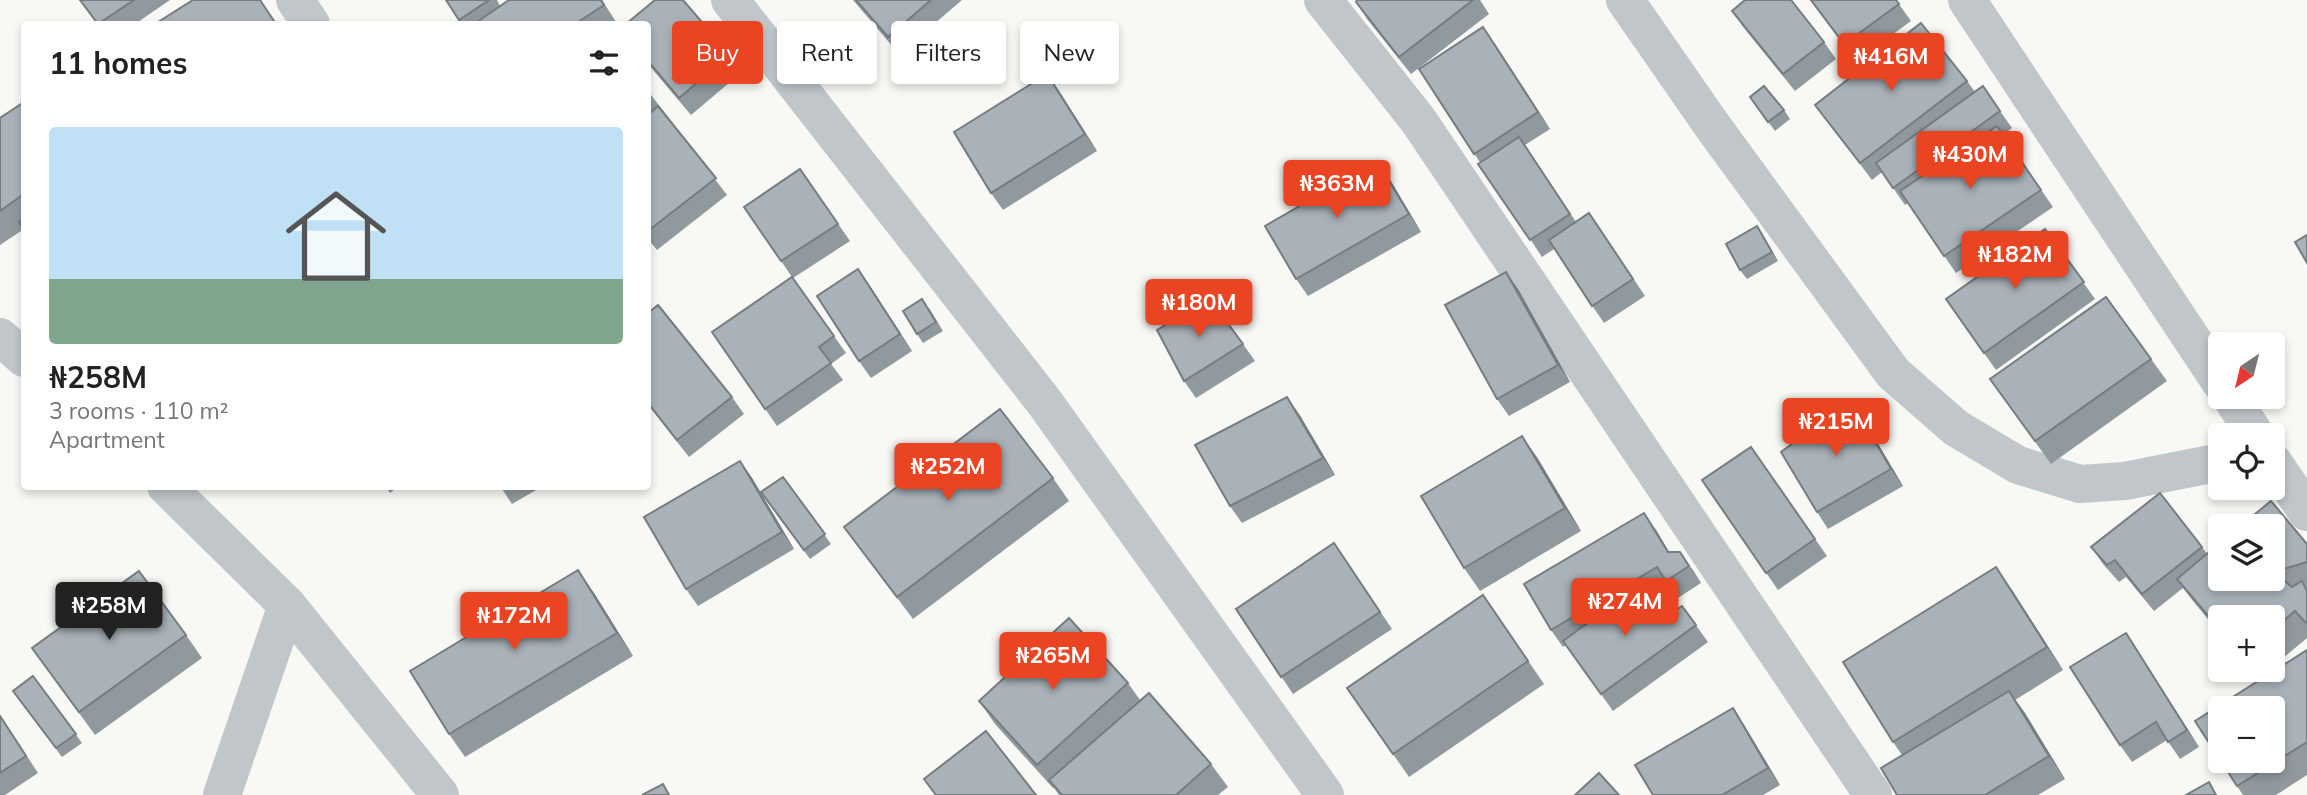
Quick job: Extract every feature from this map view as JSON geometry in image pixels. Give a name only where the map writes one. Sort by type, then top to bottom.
[{"type":"street","points":[[295,0],[309,21]]},
{"type":"street","points":[[730,0],[1045,403],[1080,456],[1325,795]]},
{"type":"street","points":[[1324,0],[1418,120],[1873,795]]},
{"type":"street","points":[[1625,0],[1711,124],[1893,373],[1956,428],[2018,465],[2080,484],[2125,481],[2208,465]]},
{"type":"street","points":[[1967,0],[2208,363]]},
{"type":"street","points":[[0,337],[21,355]]},
{"type":"street","points":[[2285,480],[2307,512]]},
{"type":"street","points":[[170,490],[287,605],[440,795]]},
{"type":"street","points":[[222,795],[287,605]]},
{"type":"building","points":[[80,0],[134,0],[102,21],[96,21]]},
{"type":"building","points":[[193,0],[260,0],[274,21],[160,21]]},
{"type":"building","points":[[446,0],[489,0],[459,20]]},
{"type":"building","points":[[509,0],[601,0],[604,5],[580,21],[478,21]]},
{"type":"building","points":[[655,0],[683,0],[701,21],[672,21],[672,84],[696,84],[679,98],[651,65],[651,21],[630,21]]},
{"type":"building","points":[[856,0],[931,0],[907,21],[891,21],[891,34],[888,37],[877,21]]},
{"type":"building","points":[[1357,0],[1473,0],[1399,57]]},
{"type":"building","points":[[1745,0],[1791,0],[1824,42],[1783,74],[1732,11]]},
{"type":"building","points":[[1811,0],[1896,0],[1899,4],[1844,44]]},
{"type":"building","points":[[1921,23],[1967,81],[1860,163],[1815,105]]},
{"type":"building","points":[[1483,27],[1538,112],[1474,154],[1419,69]]},
{"type":"building","points":[[1031,84],[1053,84],[1085,134],[991,193],[954,132]]},
{"type":"building","points":[[1764,86],[1784,110],[1768,122],[1750,97]]},
{"type":"building","points":[[1983,86],[2000,111],[1893,188],[1876,163]]},
{"type":"building","points":[[21,104],[21,196],[0,211],[0,118]]},
{"type":"building","points":[[658,106],[716,178],[651,229],[651,112]]},
{"type":"building","points":[[1997,126],[2041,190],[1944,256],[1900,191]]},
{"type":"building","points":[[1519,137],[1570,214],[1530,240],[1478,164]]},
{"type":"building","points":[[1377,161],[1409,214],[1296,279],[1265,226]]},
{"type":"building","points":[[800,169],[838,224],[781,261],[744,207]]},
{"type":"building","points":[[1589,213],[1633,279],[1592,306],[1549,240]]},
{"type":"building","points":[[1757,226],[1772,252],[1740,270],[1726,244]]},
{"type":"building","points":[[2045,229],[2084,282],[1984,353],[1946,299]]},
{"type":"building","points":[[2307,235],[2307,263],[2295,242]]},
{"type":"building","points":[[858,269],[900,334],[859,361],[817,296]]},
{"type":"building","points":[[1506,272],[1558,365],[1497,399],[1445,305]]},
{"type":"building","points":[[792,277],[834,336],[819,347],[831,363],[765,409],[712,332]]},
{"type":"building","points":[[2106,297],[2151,359],[2035,441],[1990,379]]},
{"type":"building","points":[[1209,298],[1243,344],[1184,381],[1157,330]]},
{"type":"building","points":[[922,299],[936,322],[917,334],[903,311]]},
{"type":"building","points":[[658,305],[732,397],[677,440],[651,407],[651,311]]},
{"type":"building","points":[[1287,397],[1323,458],[1230,506],[1195,445]]},
{"type":"building","points":[[1851,400],[1891,469],[1817,512],[1781,452]]},
{"type":"building","points":[[1000,409],[1053,478],[897,597],[844,527]]},
{"type":"building","points":[[1522,436],[1565,508],[1464,568],[1421,496]]},
{"type":"building","points":[[1751,447],[1815,539],[1766,573],[1702,480]]},
{"type":"building","points":[[740,461],[782,532],[686,589],[644,517]]},
{"type":"building","points":[[783,477],[825,534],[804,550],[761,492]]},
{"type":"building","points":[[2160,493],[2202,547],[2142,594],[2115,560],[2107,565],[2091,547]]},
{"type":"building","points":[[2271,501],[2282,514],[2255,514]]},
{"type":"building","points":[[1644,513],[1668,552],[1680,552],[1689,566],[1666,581],[1657,567],[1551,630],[1524,584]]},
{"type":"building","points":[[2285,518],[2307,544],[2307,562],[2285,569]]},
{"type":"building","points":[[1334,543],[1380,612],[1281,677],[1236,609]]},
{"type":"building","points":[[2208,553],[2208,591],[2285,591],[2285,581],[2292,587],[2302,581],[2307,591],[2307,622],[2295,611],[2285,620],[2285,605],[2208,605],[2208,616],[2177,579]]},
{"type":"building","points":[[1996,567],[2047,647],[1893,742],[1843,662]]},
{"type":"building","points":[[578,570],[617,633],[449,734],[410,671]]},
{"type":"building","points":[[139,571],[186,635],[79,712],[32,648]]},
{"type":"building","points":[[1641,584],[1666,617],[1682,606],[1696,625],[1601,694],[1563,641]]},
{"type":"building","points":[[1483,595],[1528,661],[1393,754],[1347,688]]},
{"type":"building","points":[[1069,618],[1128,683],[1037,765],[979,701]]},
{"type":"building","points":[[2126,633],[2187,730],[2168,742],[2156,722],[2120,745],[2070,667]]},
{"type":"building","points":[[2307,650],[2307,742],[2285,756],[2285,696],[2234,696],[2257,682],[2285,682],[2285,664]]},
{"type":"building","points":[[33,676],[76,734],[56,748],[13,691]]},
{"type":"building","points":[[2009,691],[2049,756],[1985,795],[1897,795],[1881,768]]},
{"type":"building","points":[[1149,693],[1211,764],[1176,795],[1062,795],[1049,780]]},
{"type":"building","points":[[1733,708],[1768,768],[1722,795],[1653,795],[1635,765]]},
{"type":"building","points":[[2208,713],[2208,741],[2195,721]]},
{"type":"building","points":[[0,716],[26,756],[0,773]]},
{"type":"building","points":[[986,731],[1036,795],[936,795],[924,779]]},
{"type":"building","points":[[1599,773],[1619,795],[1575,795]]},
{"type":"building","points":[[2229,773],[2258,773],[2237,786]]},
{"type":"building","points":[[2209,782],[2216,795],[2186,795]]},
{"type":"building","points":[[663,784],[669,795],[642,795]]}]
